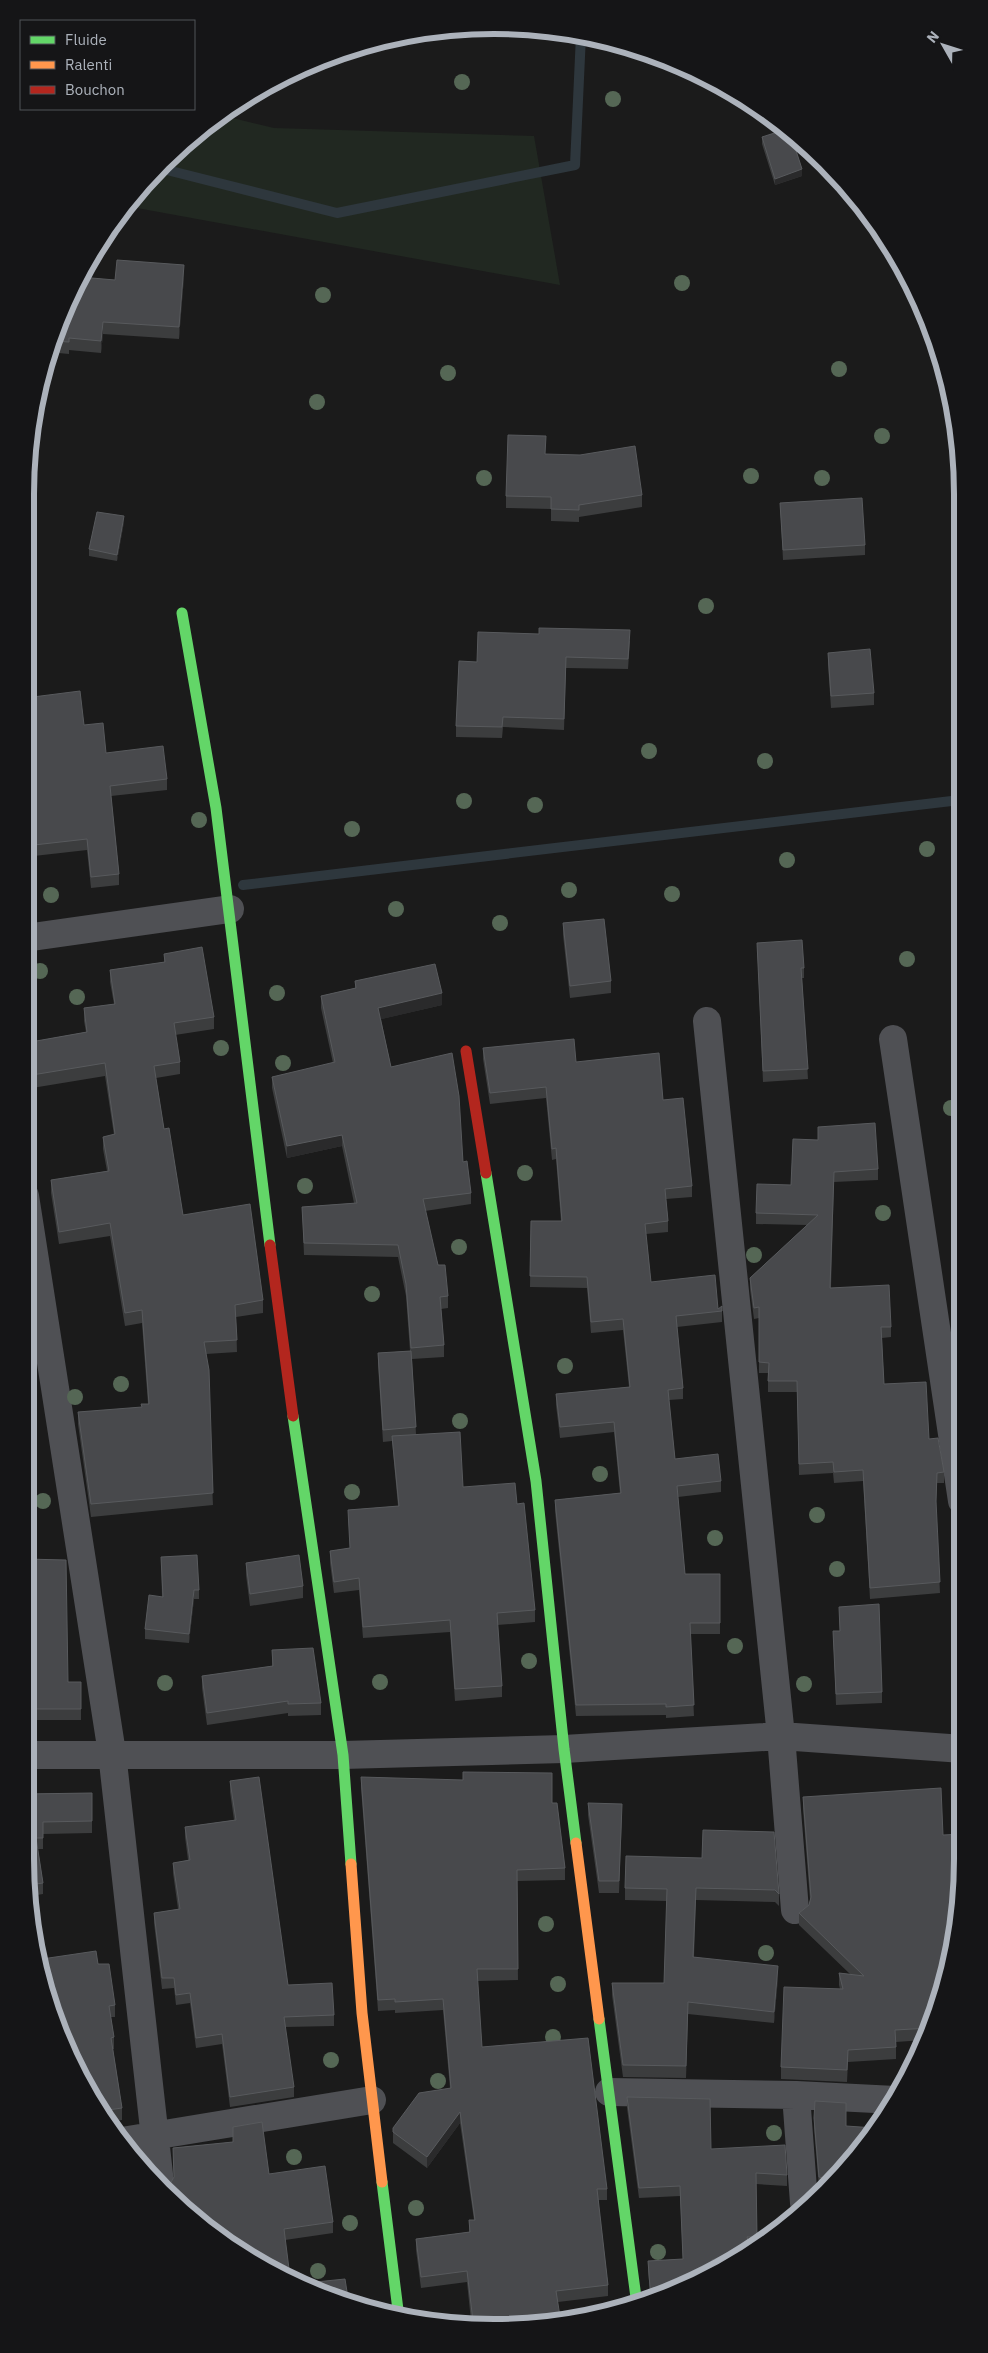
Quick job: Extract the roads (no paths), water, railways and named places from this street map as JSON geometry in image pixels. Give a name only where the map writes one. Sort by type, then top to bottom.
[{"type":"street","points":[[182,613],[230,909],[240,1014],[300,1472],[343,1755],[362,2013],[398,2309]]},
{"type":"street","points":[[34,937],[230,909]]},
{"type":"street","points":[[707,1021],[781,1736],[795,1910]]},
{"type":"street","points":[[893,1039],[954,1447]]},
{"type":"street","points":[[466,1050],[536,1481],[564,1749],[637,2297]]},
{"type":"street","points":[[34,1254],[112,1753],[159,2173]]},
{"type":"street","points":[[34,1754],[343,1755],[564,1749],[781,1736],[954,1748]]},
{"type":"street","points":[[609,2092],[796,2095],[886,2100]]},
{"type":"street","points":[[796,2095],[804,2199]]},
{"type":"street","points":[[129,2139],[372,2100]]},
{"type":"waterway","points":[[168,170],[337,213],[575,165],[581,42]]},
{"type":"waterway","points":[[243,885],[954,801]]}]
